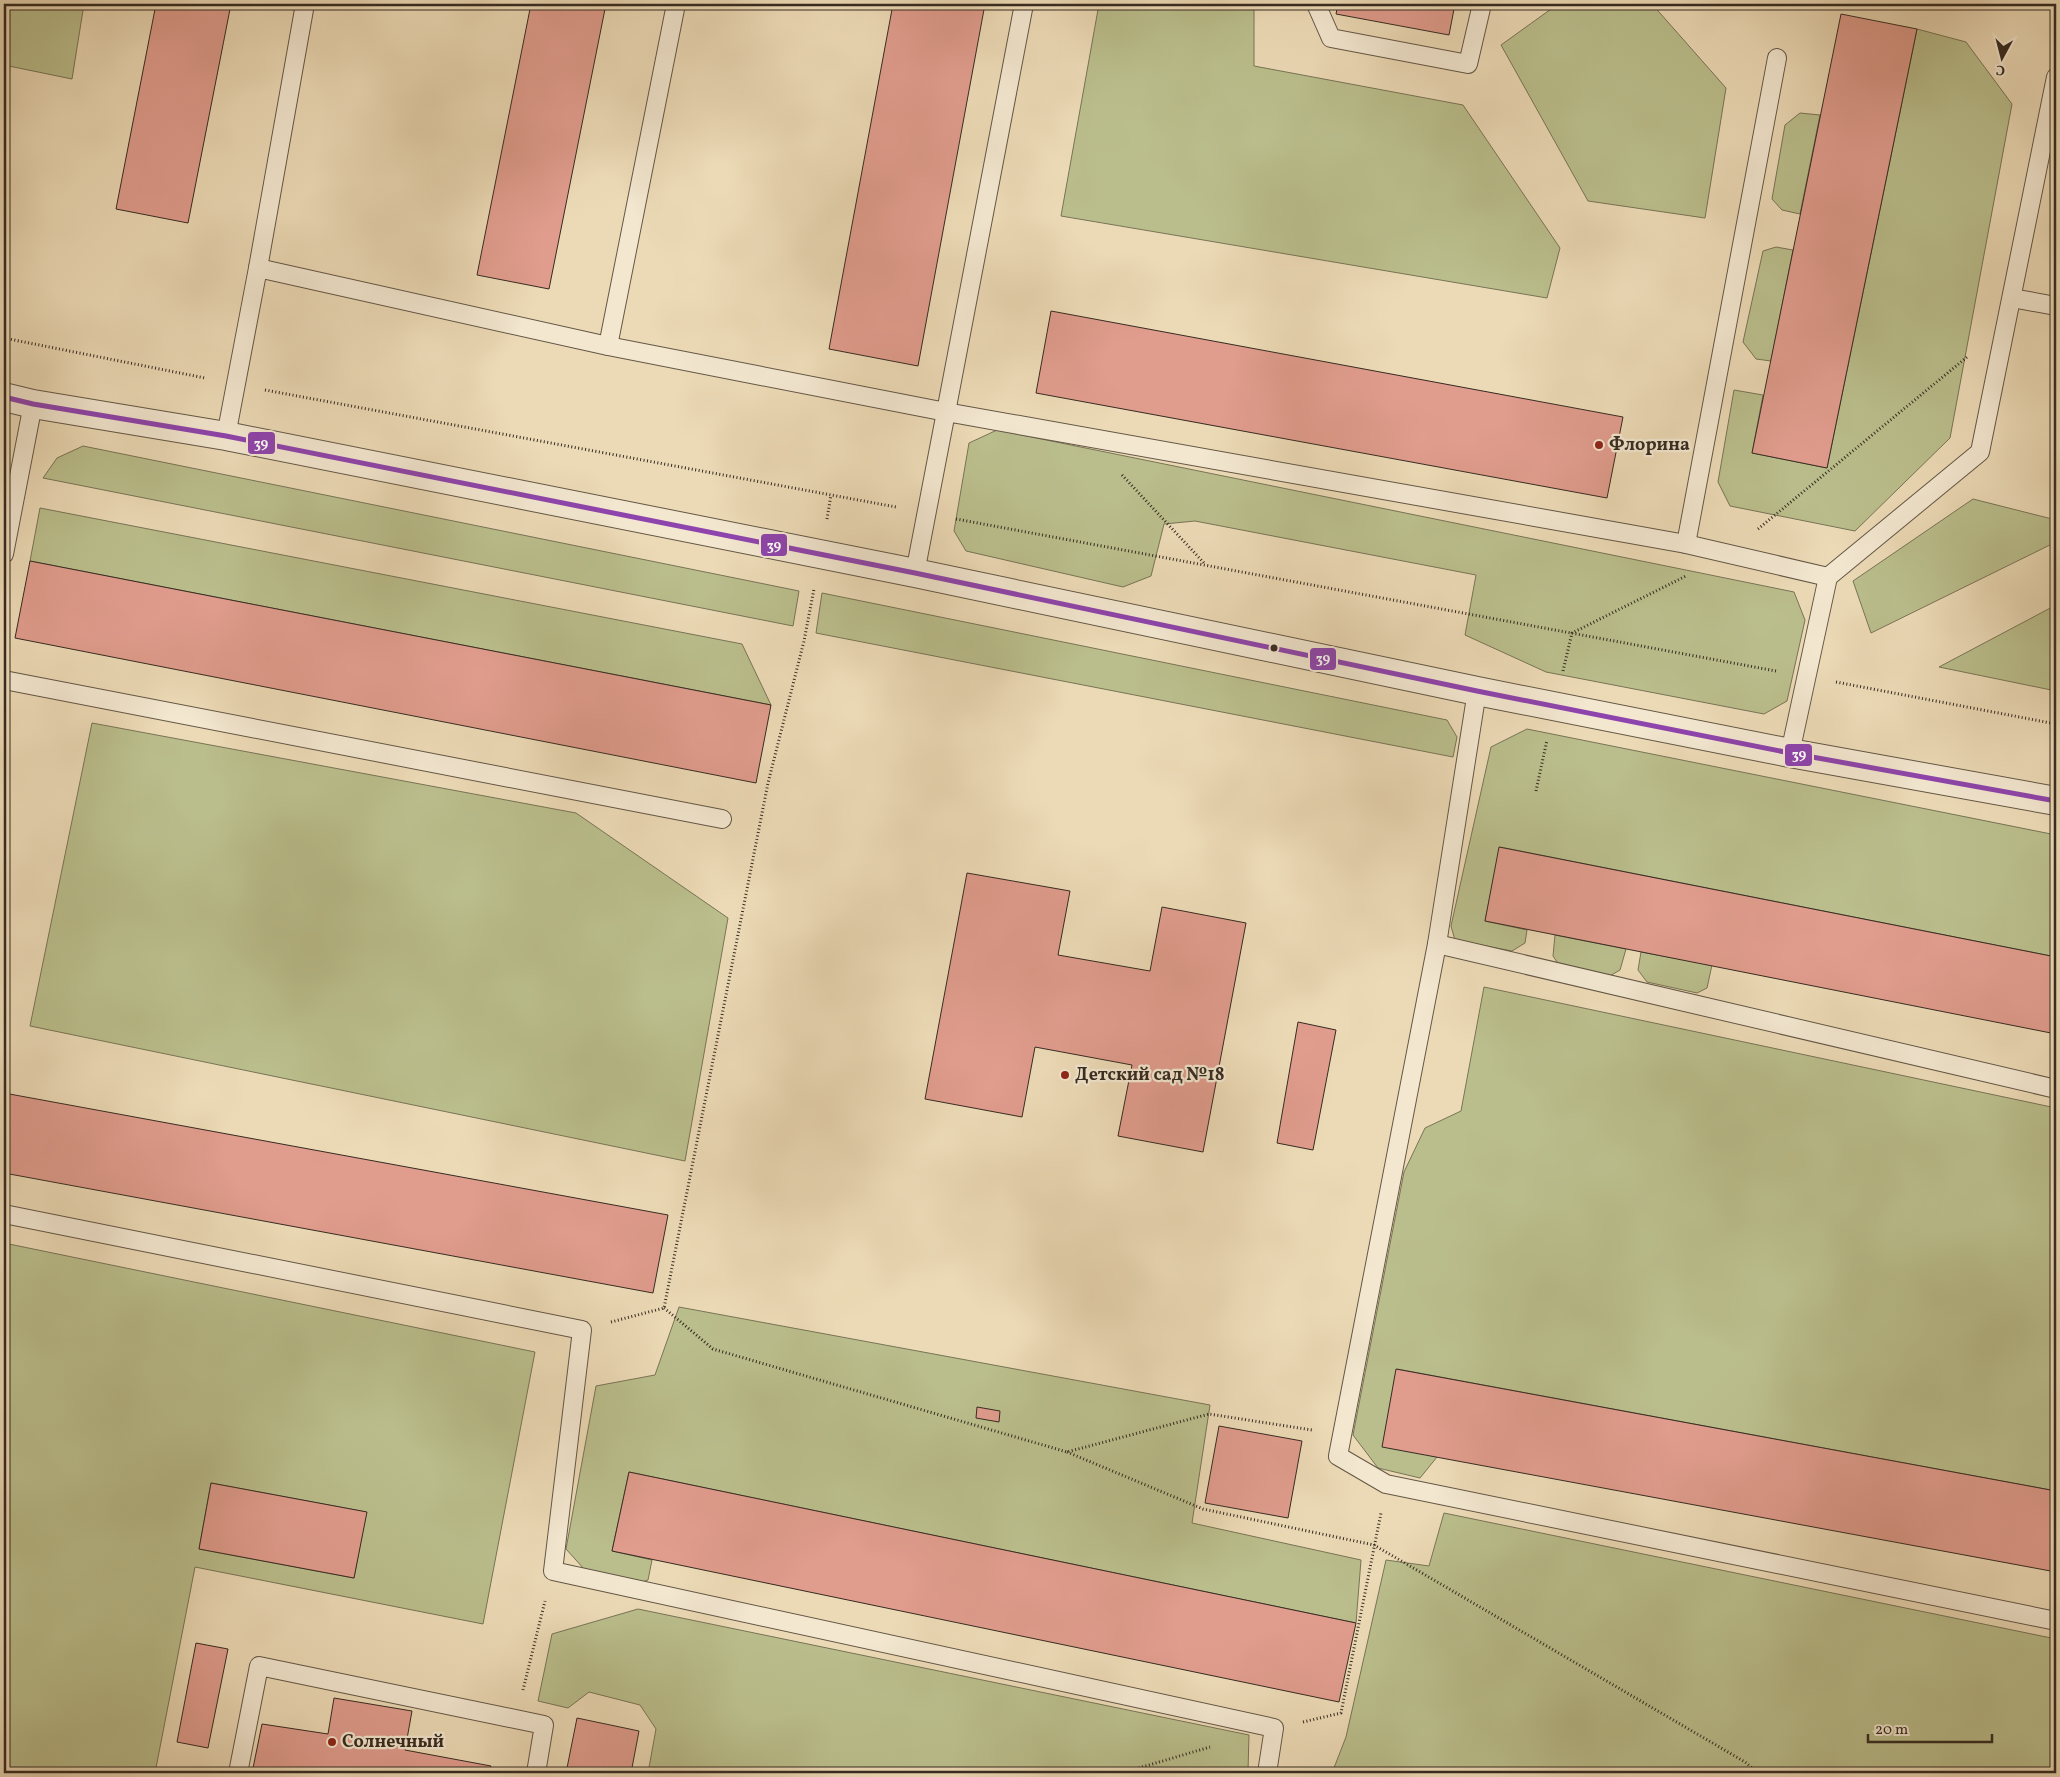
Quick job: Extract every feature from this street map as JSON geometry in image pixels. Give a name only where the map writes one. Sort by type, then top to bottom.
[{"type":"street","points":[[4,397],[33,404],[226,436],[915,573],[1477,691],[1790,753],[2056,801]]},
{"type":"lane","points":[[226,436],[305,4]]},
{"type":"lane","points":[[608,346],[676,4]]},
{"type":"lane","points":[[915,573],[1024,4]]},
{"type":"lane","points":[[1316,4],[1332,38],[1468,64],[1482,4]]},
{"type":"lane","points":[[1686,544],[1777,58]]},
{"type":"lane","points":[[1790,753],[1828,577],[1980,452],[2053,107],[2056,77]]},
{"type":"lane","points":[[258,268],[608,346],[946,412],[1686,544],[1828,577]]},
{"type":"lane","points":[[2012,298],[2056,306]]},
{"type":"lane","points":[[4,554],[33,404]]},
{"type":"lane","points":[[4,680],[722,819]]},
{"type":"lane","points":[[1477,691],[1437,944],[1338,1456],[1386,1484],[2056,1621]]},
{"type":"lane","points":[[1437,944],[2056,1089]]},
{"type":"lane","points":[[4,1214],[582,1330],[553,1571],[1274,1728],[1267,1773]]},
{"type":"lane","points":[[238,1773],[259,1666],[544,1725],[536,1773]]},
{"type":"path","points":[[1572,633],[1729,554],[2007,324]]},
{"type":"path","points":[[4,338],[236,384],[2056,724]]},
{"type":"path","points":[[1086,436],[1205,565]]},
{"type":"path","points":[[1536,791],[1572,633]]},
{"type":"path","points":[[664,1308],[768,783],[804,641]]},
{"type":"path","points":[[582,1330],[664,1308]]},
{"type":"path","points":[[664,1308],[713,1349],[1067,1452],[1203,1509],[1374,1545],[1745,1762],[1758,1773]]},
{"type":"path","points":[[1067,1452],[1209,1414],[1342,1435]]},
{"type":"path","points":[[1274,1728],[1341,1713],[1386,1484]]},
{"type":"path","points":[[515,1720],[553,1571]]},
{"type":"path","points":[[1122,1773],[1213,1746]]},
{"type":"green space","points":[[4,4],[84,4],[72,79],[4,65]]},
{"type":"green space","points":[[1099,4],[1254,4],[1254,66],[1463,105],[1560,248],[1547,298],[1061,216]]},
{"type":"green space","points":[[1558,4],[1652,4],[1726,88],[1705,218],[1588,201],[1501,45]]},
{"type":"green space","points":[[1917,29],[1966,42],[2012,104],[1950,438],[1855,531],[1730,506],[1718,482],[1734,390],[1763,395],[1752,453],[1827,468]]},
{"type":"green space","points":[[1800,113],[1820,115],[1800,214],[1782,210],[1772,199],[1785,125]]},
{"type":"green space","points":[[1776,247],[1793,250],[1771,361],[1756,359],[1743,342],[1763,251]]},
{"type":"green space","points":[[997,430],[1794,592],[1805,620],[1787,701],[1764,714],[1546,672],[1465,635],[1476,575],[1195,521],[1164,524],[1151,576],[1123,587],[966,551],[954,531],[969,443]]},
{"type":"green space","points":[[83,446],[799,591],[793,626],[43,478],[57,458]]},
{"type":"green space","points":[[1973,499],[2056,520],[2056,542],[1871,633],[1853,581]]},
{"type":"green space","points":[[40,508],[742,644],[771,705],[30,561]]},
{"type":"green space","points":[[822,593],[1447,720],[1457,737],[1453,757],[816,633]]},
{"type":"green space","points":[[2056,605],[2056,691],[1939,667]]},
{"type":"green space","points":[[92,723],[576,813],[728,918],[685,1161],[30,1026]]},
{"type":"green space","points":[[1527,729],[2056,835],[2056,957],[1500,847],[1485,921],[1527,930],[1525,943],[1512,951],[1455,940],[1451,926],[1491,747]]},
{"type":"green space","points":[[1555,935],[1626,949],[1620,970],[1608,977],[1559,965],[1553,956]]},
{"type":"green space","points":[[1641,952],[1712,965],[1707,988],[1697,993],[1647,982],[1638,970]]},
{"type":"green space","points":[[1484,987],[2056,1108],[2056,1491],[1397,1369],[1437,1457],[1420,1478],[1378,1468],[1353,1435],[1404,1172],[1425,1128],[1461,1111]]},
{"type":"green space","points":[[4,1243],[535,1352],[483,1624],[195,1567],[155,1773],[4,1773]],"holes":[[[211,1483],[366,1512],[354,1578],[199,1549]]]},
{"type":"green space","points":[[679,1307],[1210,1405],[1192,1523],[1361,1560],[1356,1623],[629,1472],[612,1551],[652,1560],[648,1580],[636,1584],[584,1569],[566,1549],[596,1386],[655,1375]]},
{"type":"green space","points":[[1444,1513],[2056,1639],[2056,1773],[1332,1773],[1346,1737],[1386,1560],[1429,1566]]},
{"type":"green space","points":[[638,1609],[1249,1735],[1248,1771],[1244,1773],[648,1773],[656,1729],[640,1705],[589,1692],[568,1708],[538,1701],[552,1634]]},
{"type":"building","points":[[156,4],[231,4],[188,223],[116,209]]},
{"type":"building","points":[[531,4],[606,4],[549,289],[477,275]]},
{"type":"building","points":[[893,4],[985,4],[918,366],[829,349]]},
{"type":"building","points":[[1338,4],[1455,4],[1449,35],[1336,14]]},
{"type":"building","points":[[1841,14],[1917,29],[1827,468],[1752,453]]},
{"type":"building","points":[[1051,311],[1623,417],[1607,498],[1036,393]]},
{"type":"building","points":[[2056,439],[2056,469],[2051,468]]},
{"type":"building","points":[[30,561],[771,705],[756,783],[15,638]]},
{"type":"building","points":[[1499,847],[2056,957],[2056,1034],[1485,921]]},
{"type":"building","points":[[967,873],[1070,891],[1058,955],[1150,971],[1162,907],[1246,923],[1203,1152],[1118,1136],[1132,1065],[1035,1047],[1022,1117],[925,1099]]},
{"type":"building","points":[[1298,1022],[1336,1030],[1313,1150],[1277,1143]]},
{"type":"building","points":[[4,1093],[668,1215],[653,1293],[4,1173]]},
{"type":"building","points":[[1396,1369],[2056,1491],[2056,1572],[1382,1447]]},
{"type":"building","points":[[977,1407],[1000,1411],[999,1422],[976,1418]]},
{"type":"building","points":[[1219,1426],[1302,1441],[1288,1518],[1205,1503]]},
{"type":"building","points":[[629,1472],[1356,1623],[1339,1702],[612,1551]]},
{"type":"building","points":[[211,1483],[367,1512],[354,1578],[199,1549]]},
{"type":"building","points":[[196,1643],[228,1649],[208,1748],[177,1742]]},
{"type":"building","name":"Солнечный","points":[[334,1698],[412,1711],[405,1750],[491,1766],[489,1773],[252,1773],[262,1724],[328,1734]]},
{"type":"building","points":[[577,1718],[639,1731],[631,1773],[566,1773]]},
{"type":"transit line","name":"39","points":[[4,397],[33,404],[226,436],[915,573],[1477,691],[1790,753],[2056,801]]},
{"type":"place","name":"Флорина","points":[[1599,445]]},
{"type":"place","name":"Детский сад №18","points":[[1065,1075]]},
{"type":"place","name":"Солнечный","points":[[332,1742]]}]
